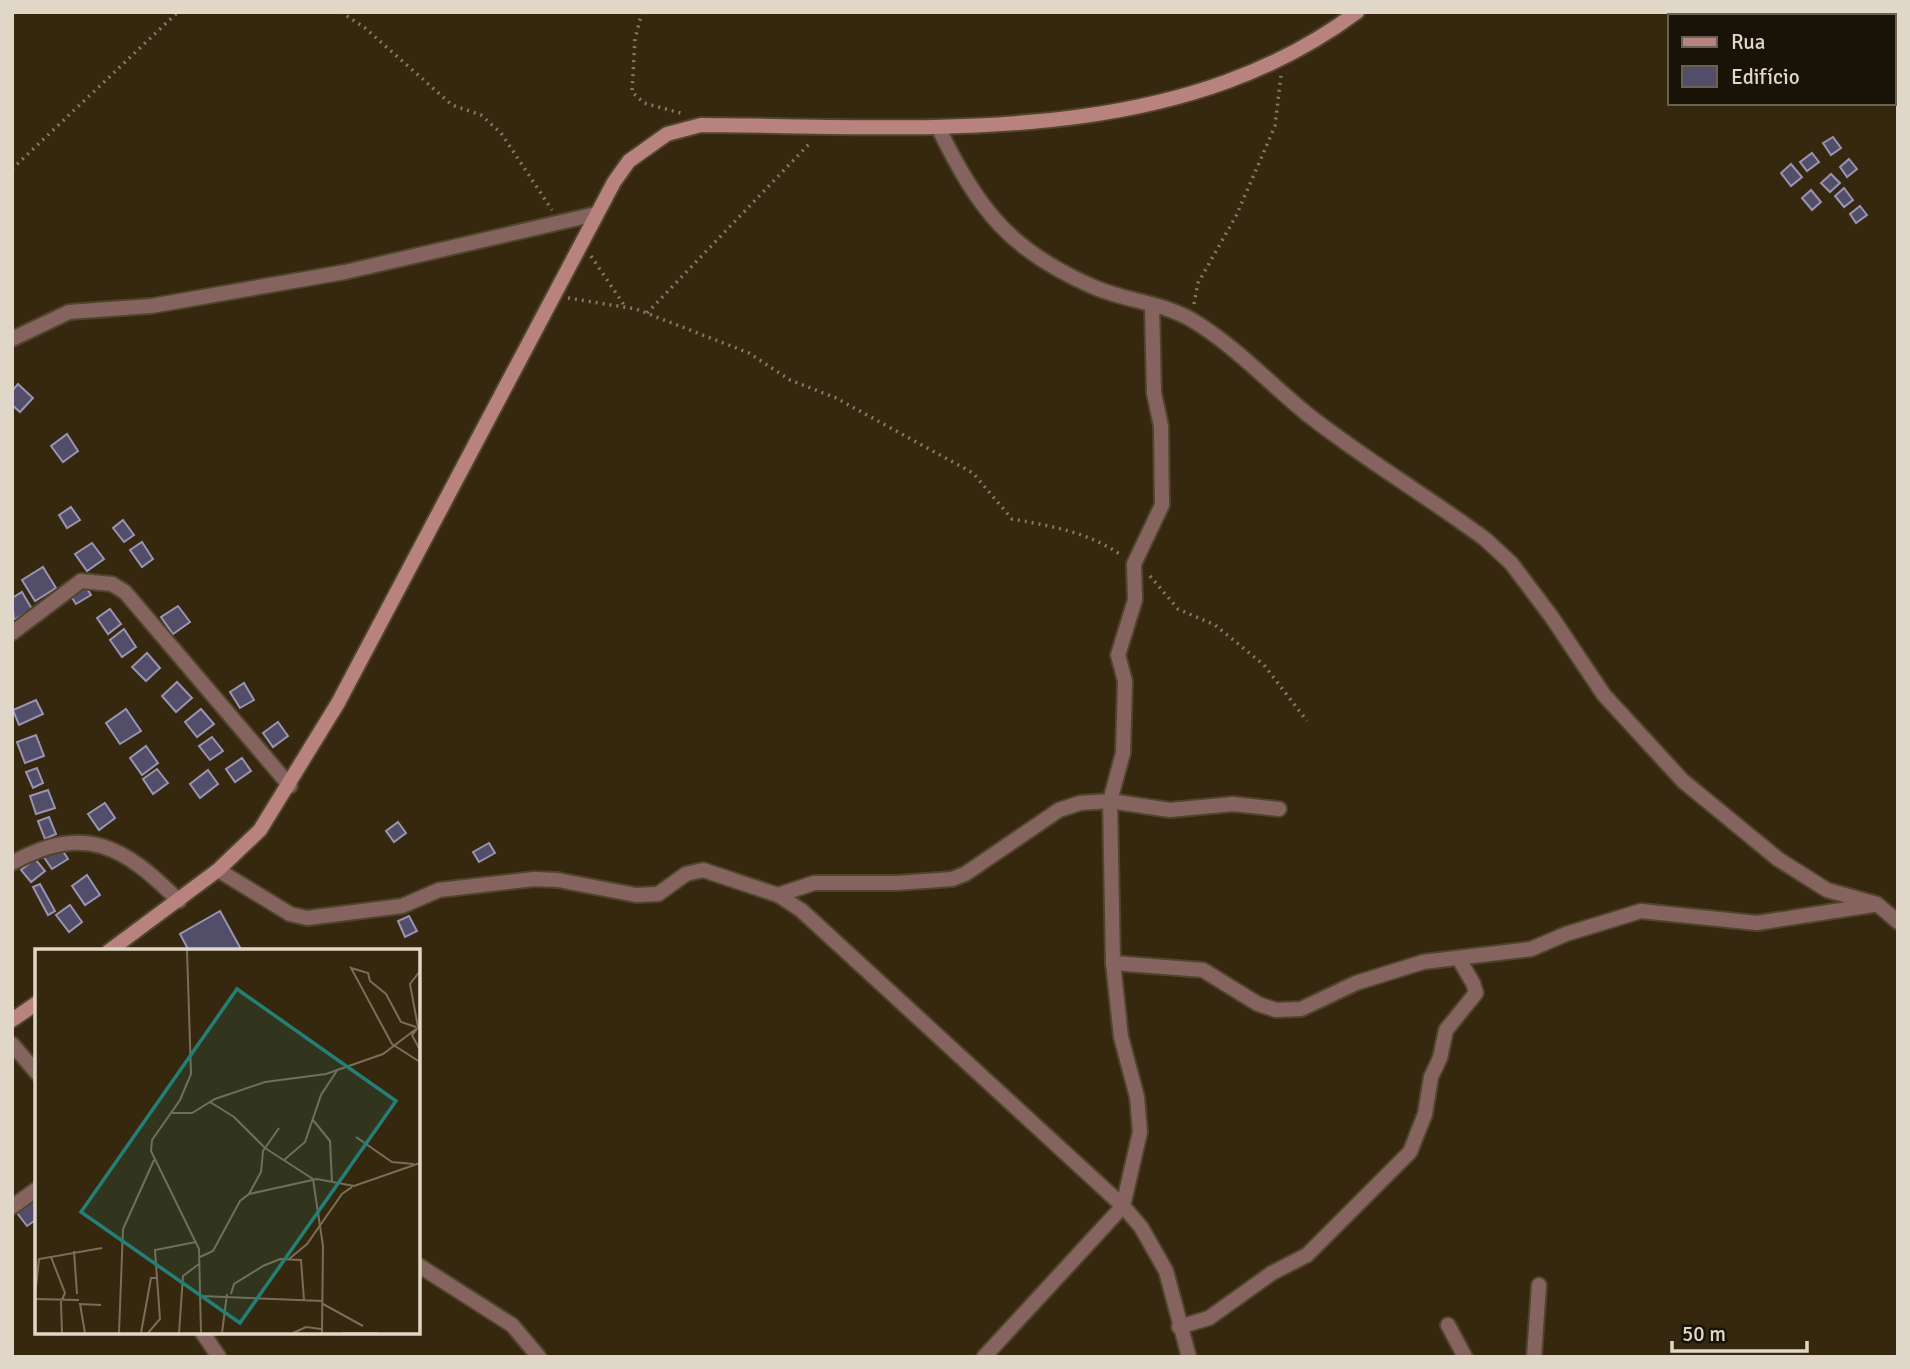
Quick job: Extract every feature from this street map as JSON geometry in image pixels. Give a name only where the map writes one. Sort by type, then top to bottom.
[{"type":"main road","points":[[113,949],[218,870],[260,830],[290,786],[338,704],[596,214],[629,161],[667,134],[701,125],[937,127],[1046,123],[1129,109],[1233,79],[1329,33],[1357,12]]},
{"type":"main road","points":[[12,1020],[35,1004]]},
{"type":"street","points":[[937,127],[965,183],[989,215],[1015,240],[1046,263],[1098,289],[1191,319],[1309,415],[1485,539],[1511,563],[1535,594],[1604,695],[1683,781],[1778,859],[1827,890],[1877,904],[1898,922]]},
{"type":"street","points":[[12,340],[69,312],[151,306],[345,272],[596,214]]},
{"type":"street","points":[[984,1357],[1123,1206],[1140,1132],[1137,1097],[1121,1037],[1113,963],[1110,801],[1123,753],[1125,681],[1118,654],[1135,600],[1134,564],[1162,505],[1161,426],[1154,393],[1152,305]]},
{"type":"street","points":[[12,632],[81,581],[112,584],[125,592],[290,786]]},
{"type":"street","points":[[778,895],[814,883],[952,880],[1059,810],[1080,803],[1110,801],[1170,810],[1233,804],[1279,809]]},
{"type":"street","points":[[12,863],[38,849],[72,841],[101,846],[126,854],[148,869],[179,901]]},
{"type":"street","points":[[218,870],[290,914],[307,918],[402,906],[439,890],[534,879],[573,882],[636,895],[658,894],[686,874],[703,870],[778,895],[801,910],[1123,1206],[1141,1227],[1166,1271],[1179,1328],[1189,1357]]},
{"type":"street","points":[[1113,963],[1203,970],[1258,1004],[1276,1010],[1301,1009],[1356,984],[1423,962],[1531,949],[1566,934],[1641,911],[1757,923],[1877,904]]},
{"type":"street","points":[[1179,1328],[1209,1318],[1272,1273],[1307,1255],[1410,1152],[1425,1114],[1431,1077],[1440,1058],[1446,1030],[1476,993],[1459,959]]},
{"type":"street","points":[[12,1044],[35,1071]]},
{"type":"street","points":[[12,1207],[35,1190]]},
{"type":"street","points":[[420,1266],[512,1325],[539,1357]]},
{"type":"street","points":[[1534,1357],[1539,1285]]},
{"type":"street","points":[[1448,1325],[1465,1357]]},
{"type":"street","points":[[203,1334],[219,1357]]},
{"type":"path","points":[[12,169],[178,12]]},
{"type":"path","points":[[341,12],[365,28],[452,105],[481,116],[501,133],[561,222]]},
{"type":"path","points":[[642,12],[635,39],[632,92],[643,103],[680,112],[701,125]]},
{"type":"path","points":[[1191,319],[1198,283],[1236,216],[1275,126],[1283,55]]},
{"type":"path","points":[[647,313],[826,126]]},
{"type":"path","points":[[581,243],[626,308]]},
{"type":"path","points":[[552,296],[647,313],[749,353],[790,380],[836,398],[974,473],[1012,519],[1055,526],[1102,542],[1155,579],[1178,609],[1214,625],[1264,665],[1307,721]]},
{"type":"building","points":[[1833,137],[1841,148],[1831,155],[1823,143]]},
{"type":"building","points":[[1812,153],[1819,162],[1807,171],[1800,162]]},
{"type":"building","points":[[1849,159],[1857,169],[1847,177],[1840,167]]},
{"type":"building","points":[[1791,164],[1802,177],[1791,186],[1781,173]]},
{"type":"building","points":[[1831,174],[1840,183],[1830,192],[1821,183]]},
{"type":"building","points":[[1844,188],[1853,200],[1844,207],[1835,196]]},
{"type":"building","points":[[1811,190],[1821,202],[1812,210],[1802,198]]},
{"type":"building","points":[[1860,206],[1867,215],[1856,223],[1850,214]]},
{"type":"building","points":[[18,384],[33,398],[20,412],[12,405],[12,391]]},
{"type":"building","points":[[67,434],[78,451],[63,462],[51,446]]},
{"type":"building","points":[[71,507],[80,520],[67,528],[59,515]]},
{"type":"building","points":[[123,520],[134,535],[124,542],[113,528]]},
{"type":"building","points":[[142,542],[153,559],[142,567],[130,550]]},
{"type":"building","points":[[92,543],[104,559],[87,571],[75,554]]},
{"type":"building","points":[[43,567],[56,588],[35,601],[22,580]]},
{"type":"building","points":[[84,584],[91,595],[76,604],[69,593]]},
{"type":"building","points":[[22,592],[32,609],[14,620],[12,598]]},
{"type":"building","points":[[178,606],[190,622],[173,634],[161,617]]},
{"type":"building","points":[[110,609],[121,624],[108,634],[97,618]]},
{"type":"building","points":[[124,629],[136,647],[122,657],[110,640]]},
{"type":"building","points":[[147,653],[160,668],[146,681],[132,667]]},
{"type":"building","points":[[177,682],[192,698],[176,712],[162,696]]},
{"type":"building","points":[[244,683],[254,700],[240,708],[230,692]]},
{"type":"building","points":[[36,700],[43,714],[19,725],[13,710]]},
{"type":"building","points":[[126,709],[141,731],[120,744],[106,723]]},
{"type":"building","points":[[201,709],[214,724],[197,737],[185,722]]},
{"type":"building","points":[[278,722],[288,736],[273,747],[263,733]]},
{"type":"building","points":[[36,735],[44,756],[25,763],[17,742]]},
{"type":"building","points":[[212,737],[223,751],[210,760],[199,746]]},
{"type":"building","points":[[146,746],[158,763],[142,775],[130,758]]},
{"type":"building","points":[[242,758],[251,771],[235,782],[226,769]]},
{"type":"building","points":[[37,768],[43,783],[33,788],[26,772]]},
{"type":"building","points":[[157,769],[168,783],[153,794],[143,779]]},
{"type":"building","points":[[208,770],[218,784],[200,798],[190,784]]},
{"type":"building","points":[[48,790],[55,808],[36,814],[30,796]]},
{"type":"building","points":[[105,803],[115,818],[99,830],[88,814]]},
{"type":"building","points":[[49,817],[56,834],[45,839],[38,821]]},
{"type":"building","points":[[398,822],[406,833],[394,842],[386,831]]},
{"type":"building","points":[[489,843],[495,853],[479,862],[473,852]]},
{"type":"building","points":[[59,845],[68,859],[52,869],[43,856]]},
{"type":"building","points":[[35,859],[45,871],[31,882],[21,870]]},
{"type":"building","points":[[87,875],[100,895],[85,905],[72,886]]},
{"type":"building","points":[[40,884],[55,911],[48,915],[33,887]]},
{"type":"building","points":[[70,905],[82,922],[69,932],[56,915]]},
{"type":"building","points":[[220,911],[241,949],[188,949],[180,934]]},
{"type":"building","points":[[409,916],[417,931],[405,937],[398,921]]},
{"type":"building","points":[[34,1200],[35,1220],[27,1226],[17,1213]]}]
